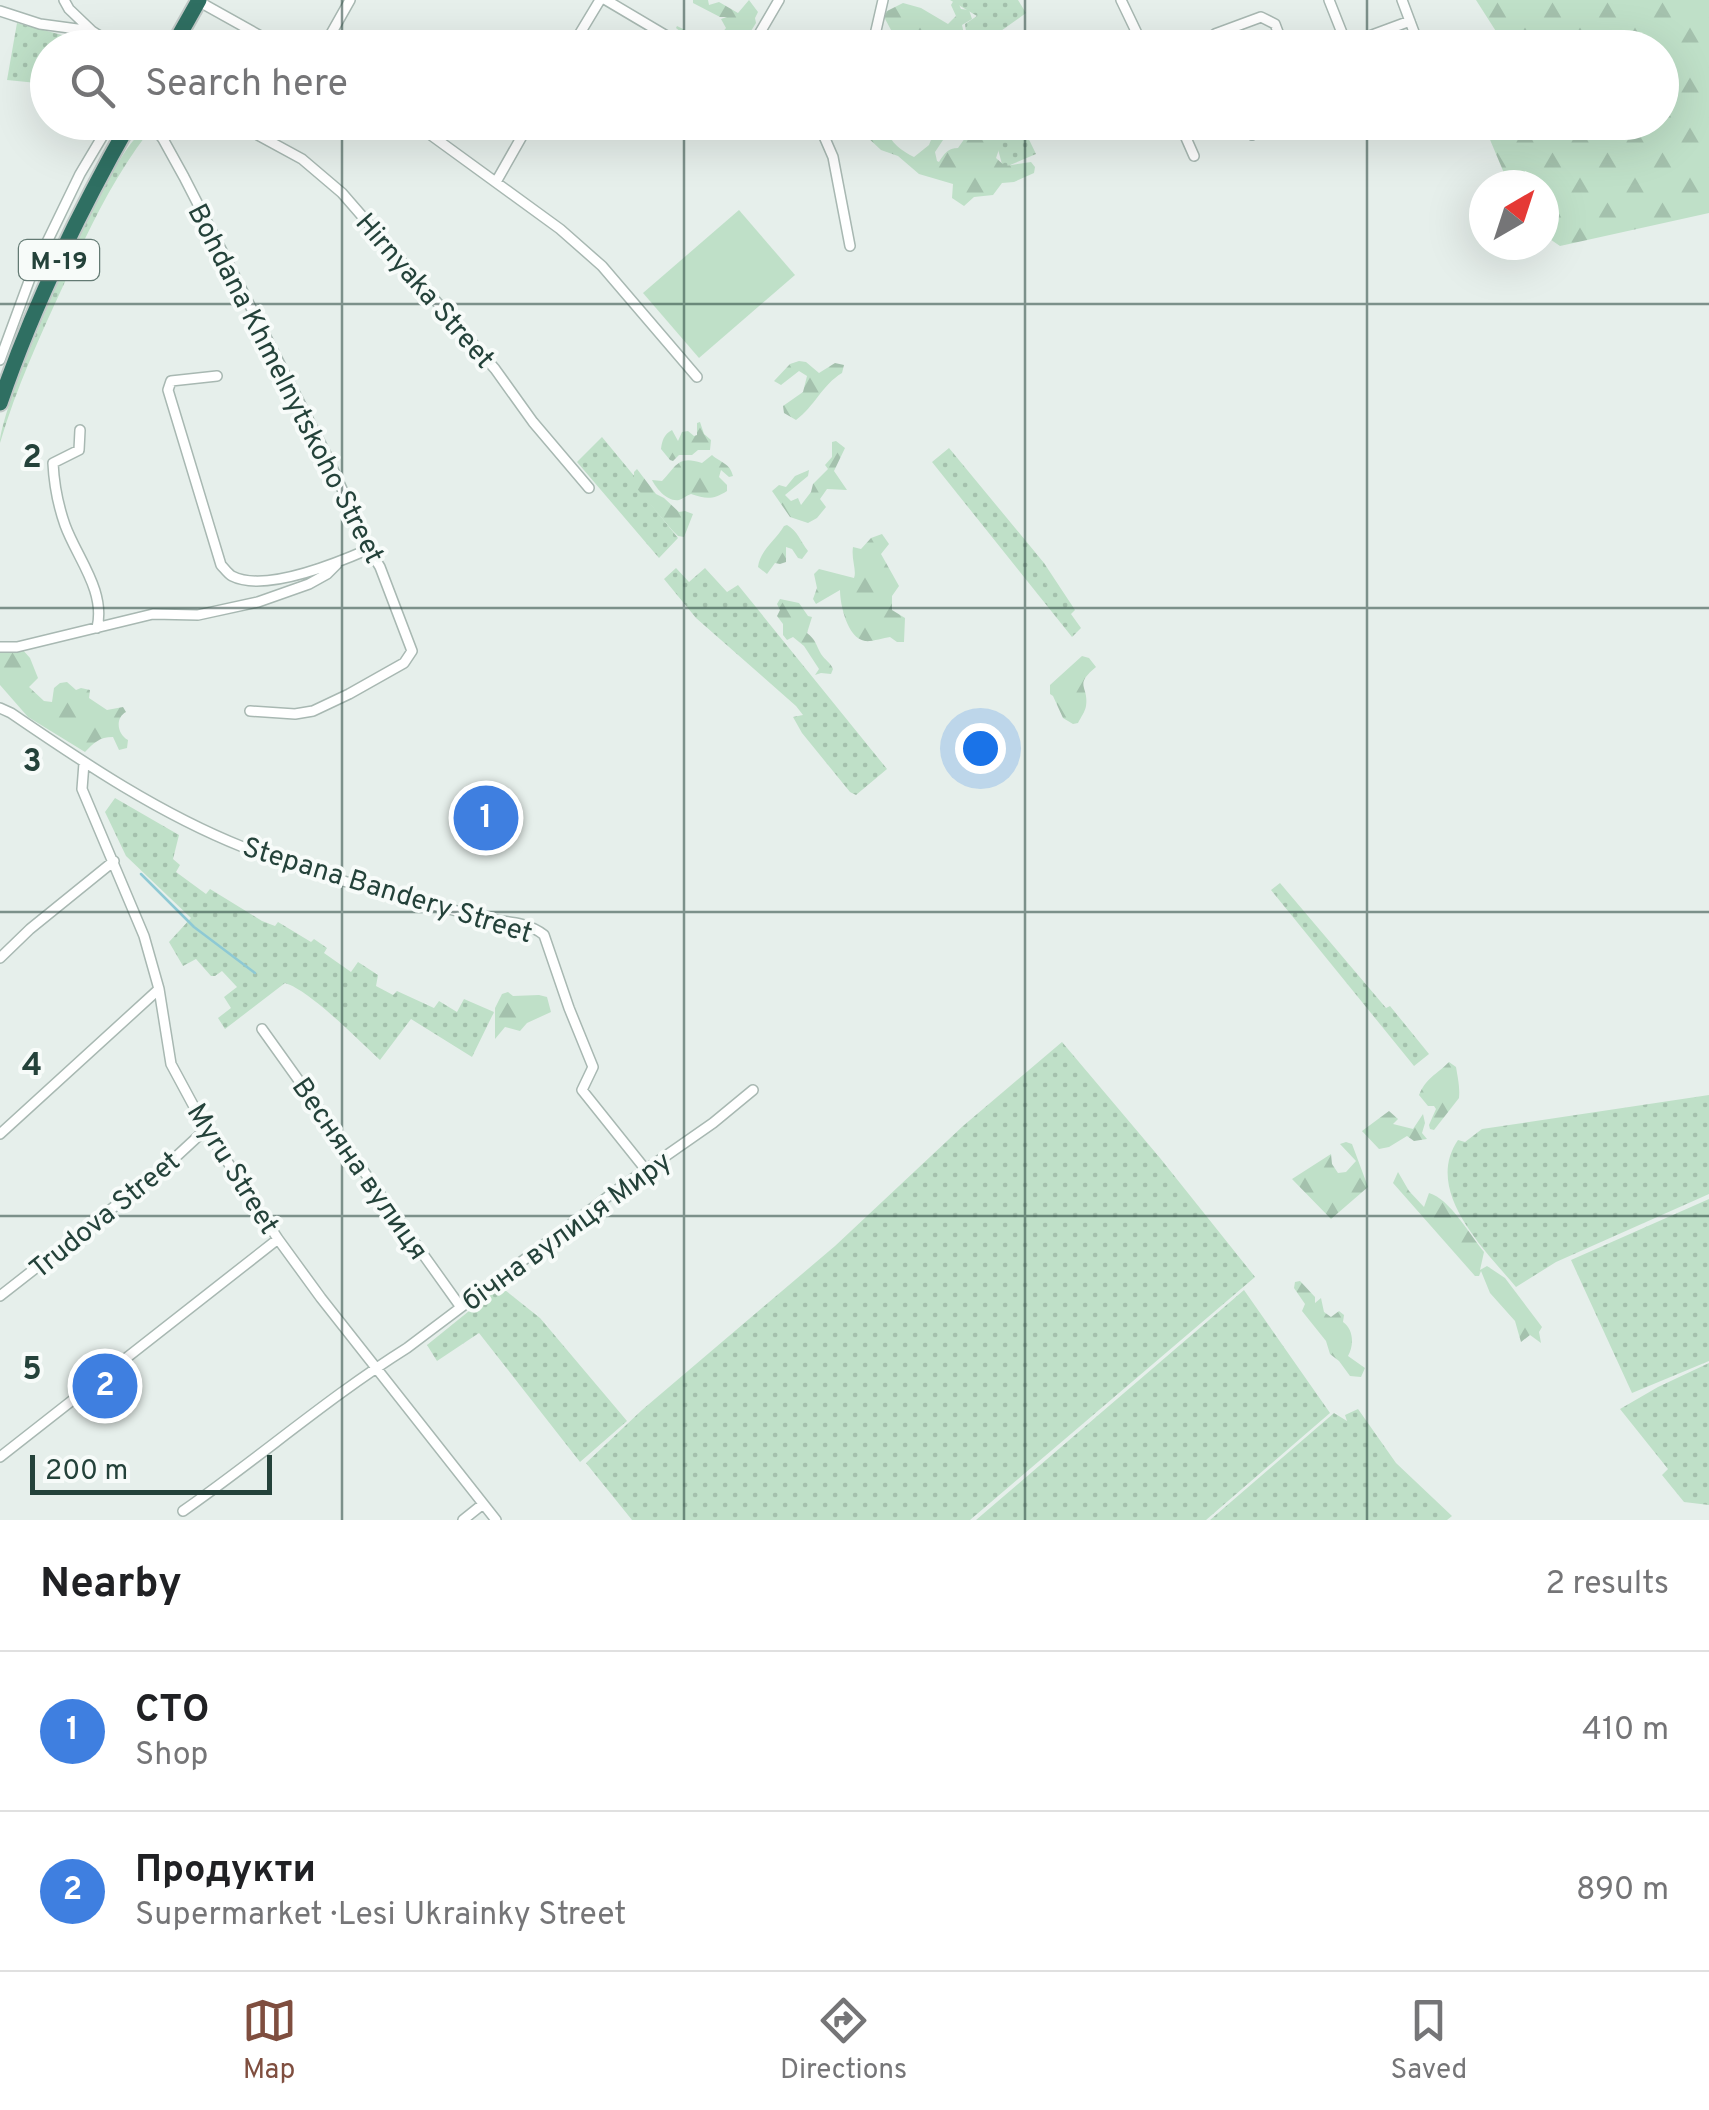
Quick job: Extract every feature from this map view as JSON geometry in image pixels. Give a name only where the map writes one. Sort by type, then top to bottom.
[{"type":"highway","points":[[182,30],[199,0]]},
{"type":"highway","name":"М-19","points":[[0,404],[39,303],[120,140]]},
{"type":"street","points":[[64,0],[90,30]]},
{"type":"street","points":[[199,0],[251,30]]},
{"type":"street","points":[[333,30],[350,0]]},
{"type":"street","points":[[583,30],[603,0],[656,30]]},
{"type":"street","points":[[762,30],[779,0]]},
{"type":"street","points":[[876,30],[882,0]]},
{"type":"street","points":[[1121,0],[1135,30]]},
{"type":"street","points":[[1329,0],[1339,30]]},
{"type":"street","points":[[1402,0],[1413,30]]},
{"type":"street","points":[[0,11],[40,24],[79,30]]},
{"type":"street","points":[[1225,30],[1261,16],[1275,24],[1277,30]]},
{"type":"street","points":[[1386,30],[1410,21]]},
{"type":"street","points":[[0,360],[32,273],[100,140]]},
{"type":"street","name":"Bohdana Khmelnytskoho Street","points":[[163,140],[327,456],[380,567],[412,652],[404,663],[313,710],[295,714],[250,711]]},
{"type":"street","name":"Hirnyaka Street","points":[[267,140],[302,159],[342,193],[495,369],[533,422],[589,488]]},
{"type":"street","points":[[439,140],[560,229],[602,266],[697,377]]},
{"type":"street","points":[[496,182],[520,140]]},
{"type":"street","points":[[826,140],[834,157],[850,246]]},
{"type":"street","points":[[1187,140],[1194,156]]},
{"type":"street","points":[[217,376],[170,381],[168,390],[221,565],[230,575],[253,581],[299,574],[369,549]]},
{"type":"street","points":[[80,430],[79,450],[53,463],[54,482],[64,522],[99,604],[96,628]]},
{"type":"street","points":[[0,647],[17,647],[154,614],[198,615],[258,602],[310,584],[338,562]]},
{"type":"street","name":"Stepana Bandery Street","points":[[0,708],[84,764],[184,820],[242,846],[346,882],[536,929],[544,935],[593,1067],[582,1090],[646,1170]]},
{"type":"street","name":"Myru Street","points":[[84,764],[82,784],[144,936],[159,988],[171,1064],[206,1129],[278,1239],[342,1326],[496,1520]]},
{"type":"street","points":[[0,958],[114,860]]},
{"type":"street","points":[[0,1134],[159,988]]},
{"type":"street","name":"Весняна вулиця","points":[[262,1029],[460,1306]]},
{"type":"street","name":"бічна вулиця Миру","points":[[183,1510],[753,1090]]},
{"type":"street","name":"Trudova Street","points":[[0,1296],[164,1167],[206,1129]]},
{"type":"street","points":[[0,1458],[278,1239]]},
{"type":"street","points":[[463,1520],[482,1504]]},
{"type":"green space","points":[[749,0],[758,12],[756,23],[752,30],[724,30],[721,19],[727,17],[693,3],[719,2],[738,13]]},
{"type":"green space","points":[[950,0],[1018,0],[1026,13],[1002,30],[966,30],[965,24],[977,16]]},
{"type":"green space","points":[[957,0],[961,9],[969,10],[972,19],[962,25],[963,30],[891,30],[884,17],[885,12],[903,3],[921,8],[948,24],[956,16],[951,5]]},
{"type":"green space","points":[[1476,0],[1709,0],[1709,213],[1560,246],[1559,170],[1503,170],[1490,140],[1679,140],[1679,30],[1495,30]]},
{"type":"green space","points":[[17,23],[43,30],[30,30],[30,82],[7,80]]},
{"type":"green space","points":[[135,140],[143,140],[101,206],[82,245],[21,382],[0,443],[18,381],[58,282],[125,152]]},
{"type":"green space","points":[[870,140],[893,140],[914,157],[931,140],[943,140],[935,152],[939,162],[964,140],[1002,140],[996,158],[1005,166],[1031,162],[1035,167],[1034,173],[1002,183],[993,195],[974,197],[964,206],[952,198],[953,184],[919,174],[898,156],[881,150]]},
{"type":"green space","points":[[996,140],[1029,140],[1036,154],[1003,168]]},
{"type":"green space","points":[[739,210],[795,275],[699,358],[643,293]]},
{"type":"green space","points":[[799,361],[819,373],[835,363],[844,365],[842,373],[796,420],[784,413],[783,406],[803,392],[807,376],[799,371],[781,385],[774,381],[790,364]]},
{"type":"green space","points":[[700,422],[711,440],[710,450],[670,460],[661,449],[665,436],[672,430],[678,441],[682,432],[697,435]]},
{"type":"green space","points":[[602,437],[678,538],[659,558],[577,462]]},
{"type":"green space","points":[[832,442],[845,448],[834,471],[847,490],[827,489],[820,499],[826,507],[808,523],[790,517],[772,491],[779,485],[786,487],[795,476],[809,470],[808,476],[785,495],[791,501],[798,498],[801,505],[828,469],[825,465],[832,457]]},
{"type":"green space","points":[[949,448],[1044,563],[1075,610],[1071,614],[1081,628],[1072,637],[932,462]]},
{"type":"green space","points":[[712,455],[733,476],[721,470],[719,477],[727,491],[718,496],[691,494],[670,499],[652,480],[662,481],[683,461],[702,463]]},
{"type":"green space","points":[[637,469],[656,494],[679,512],[693,514],[684,537],[672,530],[634,485]]},
{"type":"green space","points":[[787,525],[808,551],[802,559],[786,547],[786,562],[775,563],[767,574],[758,567],[759,561]]},
{"type":"green space","points":[[882,534],[889,544],[881,554],[899,586],[892,596],[892,610],[905,618],[904,642],[890,637],[859,639],[846,620],[840,590],[816,604],[813,599],[817,588],[814,574],[819,569],[854,578],[853,547],[861,549],[871,538]]},
{"type":"green space","points":[[676,568],[689,582],[705,568],[727,592],[738,585],[887,769],[856,795],[850,792],[802,733],[793,717],[803,715],[796,706],[696,618],[664,579]]},
{"type":"green space","points":[[780,599],[799,603],[812,617],[807,633],[832,667],[831,674],[815,675],[819,669],[804,646],[783,635],[783,624],[777,616]]},
{"type":"green space","points":[[22,649],[38,678],[29,687],[44,701],[52,702],[54,688],[67,682],[76,690],[90,690],[89,698],[107,710],[123,707],[126,712],[119,726],[128,740],[127,748],[119,750],[113,737],[108,737],[85,752],[28,717],[0,685],[0,651]]},
{"type":"green space","points":[[1082,656],[1096,667],[1084,682],[1085,708],[1078,723],[1073,724],[1063,718],[1050,694],[1050,685]]},
{"type":"green space","points":[[115,798],[179,835],[173,859],[180,865],[176,872],[206,894],[210,889],[262,921],[275,926],[278,922],[311,942],[314,939],[327,948],[324,953],[351,972],[358,962],[378,975],[376,986],[393,995],[397,991],[434,1008],[439,1001],[457,1012],[464,999],[494,1012],[472,1057],[411,1019],[380,1060],[321,1006],[285,983],[225,1029],[218,1018],[231,1008],[224,997],[237,987],[222,971],[211,976],[196,959],[183,966],[169,942],[191,918],[126,856],[105,812]]},
{"type":"green space","points":[[1280,883],[1429,1054],[1414,1066],[1271,890]]},
{"type":"green space","points":[[508,992],[513,996],[547,997],[551,1012],[527,1023],[520,1031],[505,1027],[495,1039],[495,1008],[502,994]]},
{"type":"green space","points":[[1062,1042],[1255,1277],[970,1520],[632,1520],[586,1463]]},
{"type":"green space","points":[[1449,1062],[1456,1067],[1459,1098],[1434,1130],[1430,1129],[1436,1109],[1419,1095]]},
{"type":"green space","points":[[1709,1095],[1709,1194],[1556,1262],[1516,1287],[1462,1219],[1448,1179],[1449,1159],[1458,1140],[1465,1142],[1482,1129]]},
{"type":"green space","points":[[1389,1111],[1398,1119],[1393,1124],[1413,1129],[1423,1114],[1422,1133],[1427,1139],[1414,1141],[1407,1136],[1379,1149],[1362,1131]]},
{"type":"green space","points":[[1340,1144],[1352,1144],[1368,1187],[1331,1219],[1292,1179],[1331,1154],[1338,1173],[1346,1172],[1356,1161]]},
{"type":"green space","points":[[1398,1172],[1424,1207],[1429,1193],[1459,1218],[1484,1252],[1480,1270],[1487,1266],[1505,1278],[1542,1327],[1541,1343],[1530,1335],[1521,1342],[1515,1321],[1490,1293],[1481,1271],[1475,1276],[1393,1183]]},
{"type":"green space","points":[[1709,1199],[1709,1361],[1632,1393],[1571,1260]]},
{"type":"green space","points":[[1300,1281],[1315,1297],[1315,1303],[1321,1298],[1324,1312],[1331,1317],[1339,1311],[1344,1315],[1343,1322],[1352,1338],[1348,1356],[1365,1368],[1361,1377],[1350,1376],[1330,1354],[1326,1341],[1302,1311],[1305,1304],[1294,1288],[1295,1282]]},
{"type":"green space","points":[[500,1286],[540,1318],[627,1421],[580,1462],[479,1333],[437,1361],[427,1345]]},
{"type":"green space","points":[[1244,1290],[1330,1413],[1206,1520],[976,1520]]},
{"type":"green space","points":[[1709,1363],[1709,1505],[1684,1502],[1662,1475],[1668,1469],[1620,1409]]},
{"type":"green space","points":[[1358,1409],[1396,1463],[1452,1516],[1447,1520],[1210,1520],[1334,1413],[1347,1421],[1345,1415]]},
{"type":"waterway","points":[[141,874],[194,927],[255,973]]},
{"type":"place","name":"СТО","points":[[486,818]]},
{"type":"place","name":"Продукти","points":[[105,1386]]}]
